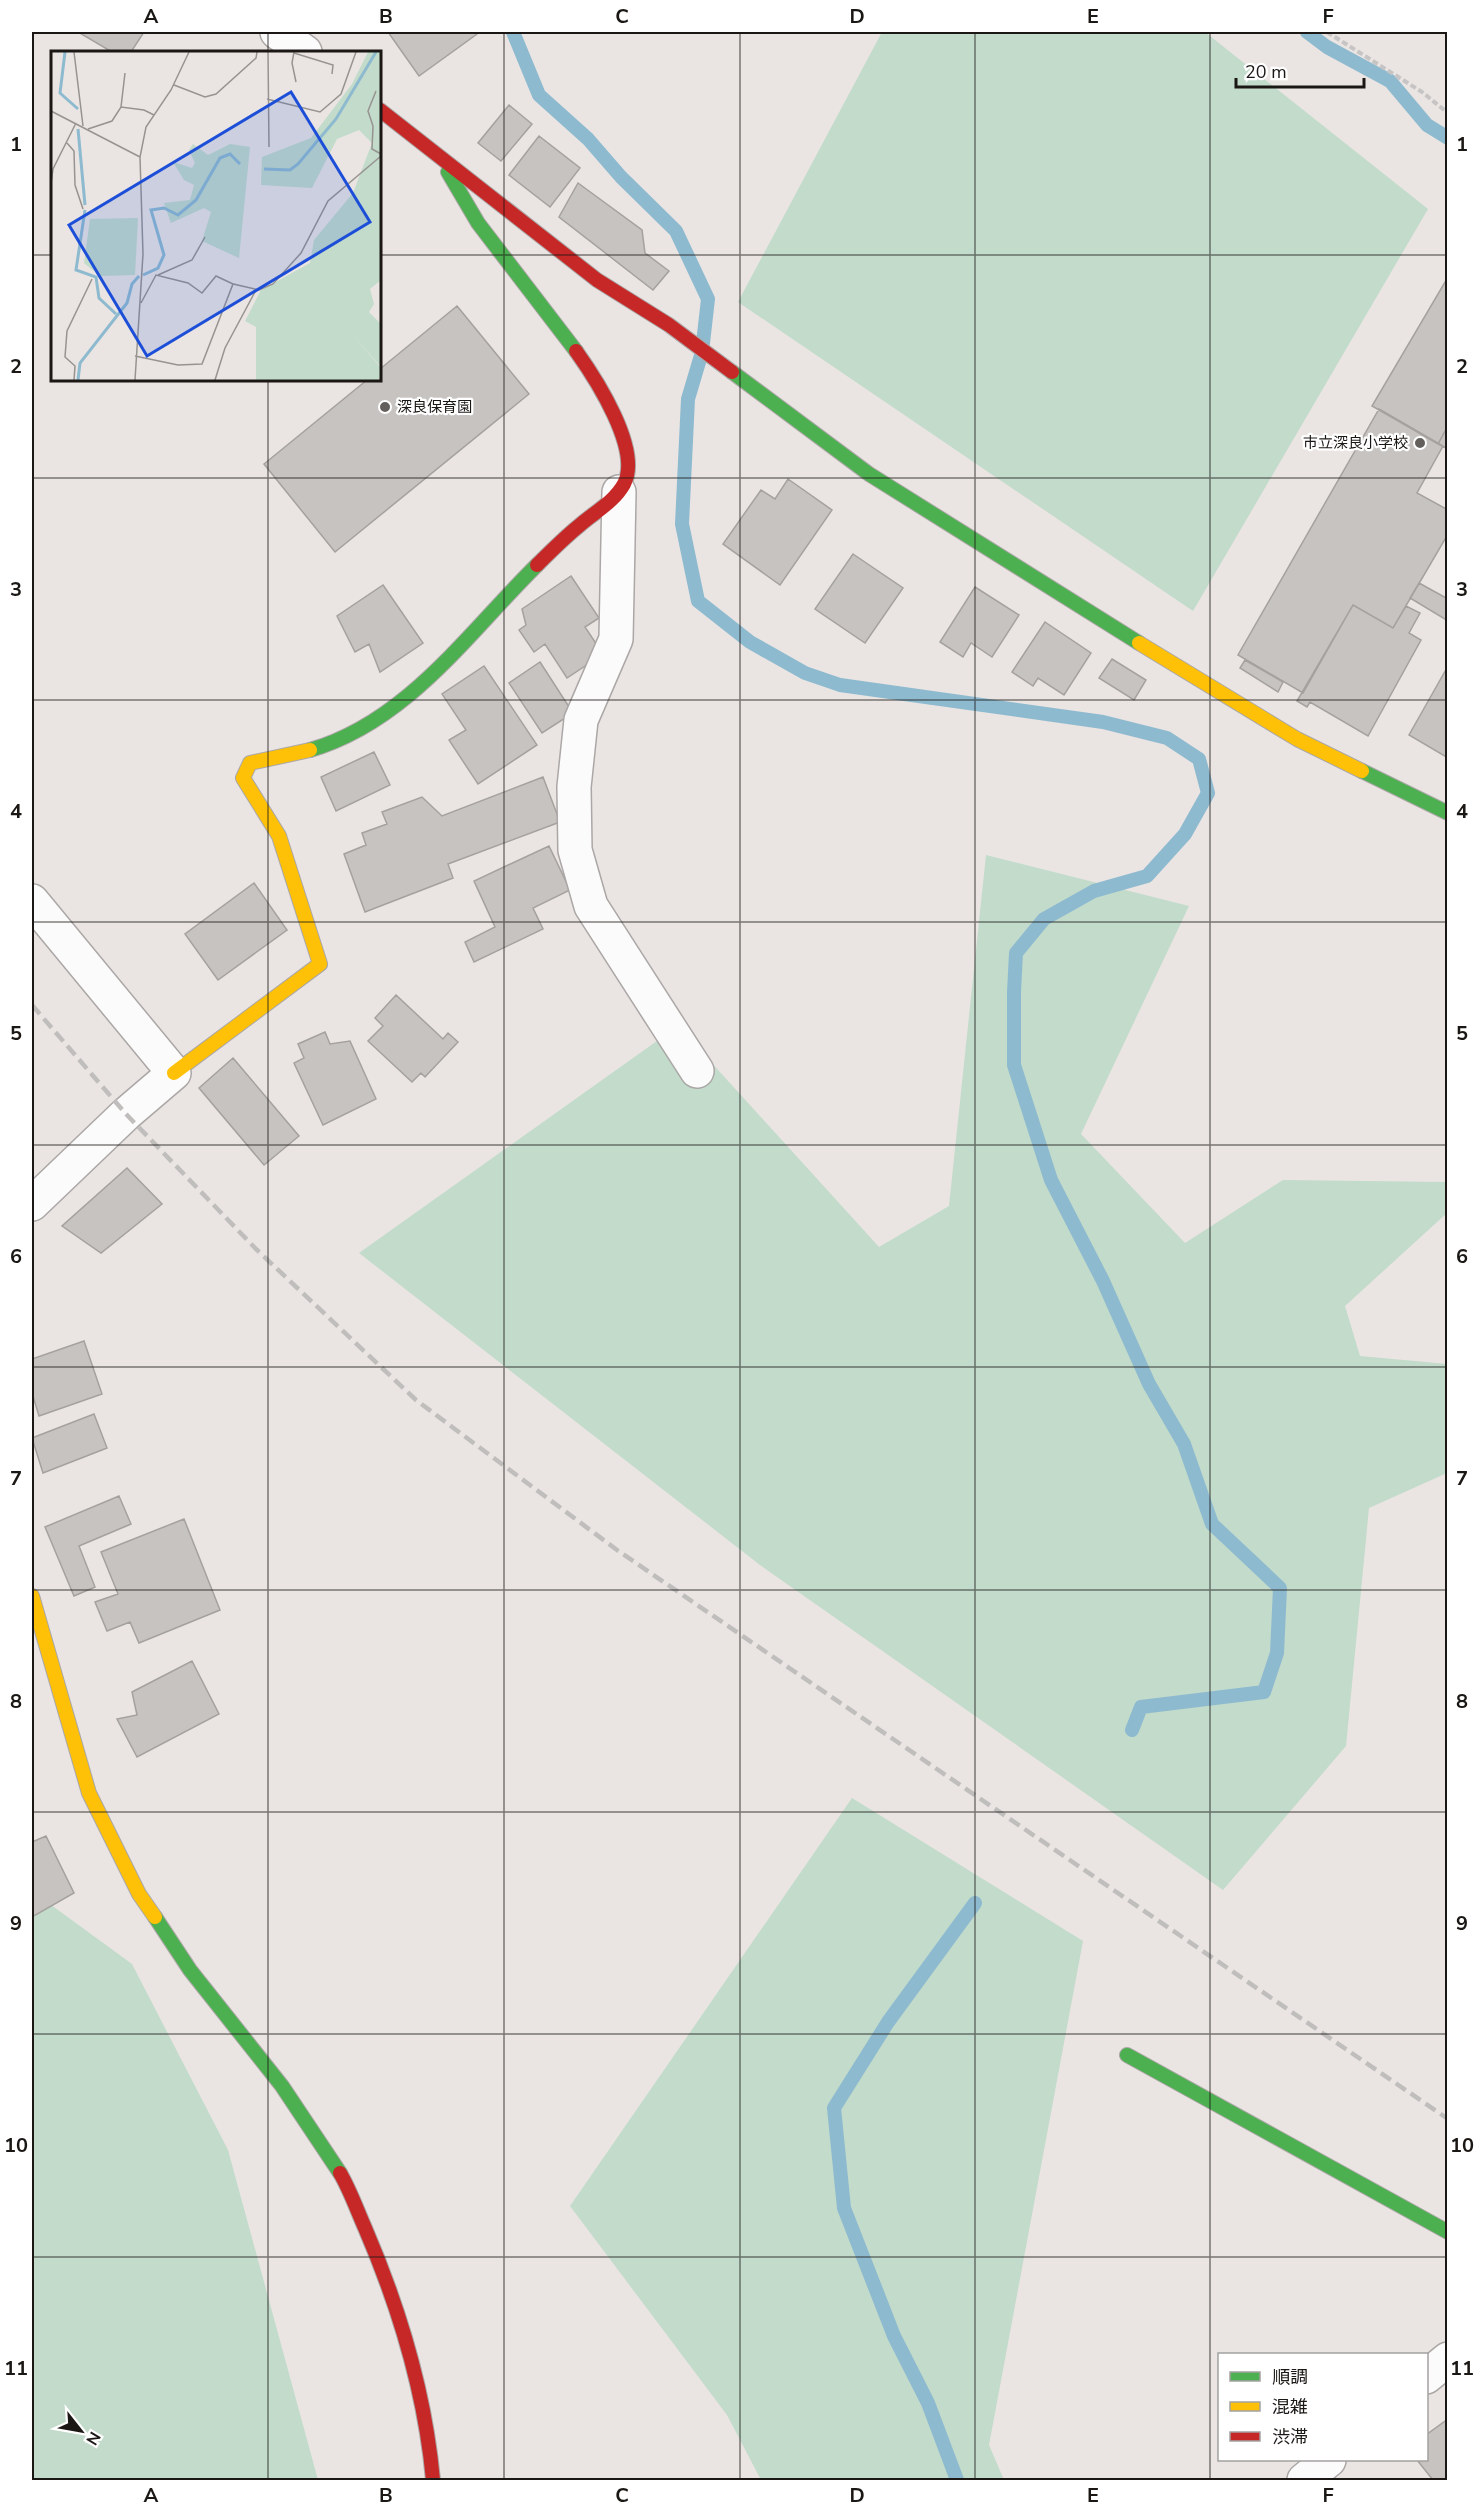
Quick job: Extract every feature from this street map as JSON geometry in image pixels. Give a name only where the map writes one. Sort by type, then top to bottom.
[{"type":"street","points":[[277,32],[304,51]]},
{"type":"street","points":[[381,111],[597,280],[669,325],[869,474],[1161,657],[1297,739],[1448,813]]},
{"type":"street","points":[[438,155],[478,223],[571,342],[604,395],[620,429],[629,469],[619,492],[616,639],[581,720],[574,787],[575,850],[591,906],[697,1071]]},
{"type":"street","points":[[32,1204],[126,1114],[174,1073],[320,964],[279,836],[243,778],[250,763],[280,759],[322,747],[372,724],[406,699],[561,541],[619,492]]},
{"type":"street","points":[[32,902],[174,1073]]},
{"type":"street","points":[[32,1596],[89,1793],[139,1894],[190,1971],[282,2086],[344,2180],[385,2275],[412,2364],[430,2447],[433,2481]]},
{"type":"street","points":[[1127,2055],[1448,2232]]},
{"type":"street","points":[[1428,2375],[1448,2359]]},
{"type":"street","points":[[1304,2481],[1328,2461]]},
{"type":"path","points":[[1328,32],[1422,92],[1448,113]]},
{"type":"green space","points":[[882,32],[1205,32],[1428,209],[1193,611],[738,302]]},
{"type":"green space","points":[[986,855],[1189,906],[1081,1134],[1185,1243],[1283,1180],[1447,1182],[1447,1213],[1345,1306],[1360,1356],[1447,1364],[1447,1473],[1369,1508],[1346,1746],[1223,1890],[760,1565],[359,1253],[678,1026],[879,1247],[949,1206]]},
{"type":"green space","points":[[852,1798],[1083,1941],[989,2445],[1004,2480],[761,2480],[727,2415],[570,2206]]},
{"type":"green space","points":[[32,1891],[132,1964],[228,2150],[318,2480],[32,2480]]},
{"type":"building","points":[[78,32],[144,32],[132,51],[110,51]]},
{"type":"building","points":[[388,32],[476,32],[477,34],[419,76]]},
{"type":"building","points":[[509,105],[532,124],[501,161],[478,143]]},
{"type":"building","points":[[539,136],[580,168],[550,207],[509,175]]},
{"type":"building","points":[[578,183],[642,230],[645,253],[669,271],[653,290],[559,217]]},
{"type":"building","points":[[1448,277],[1448,426],[1438,444],[1372,406]]},
{"type":"building","points":[[457,306],[529,394],[335,552],[264,464],[366,381],[381,381],[381,368]]},
{"type":"building","points":[[1379,409],[1443,446],[1417,493],[1448,510],[1448,534],[1393,628],[1353,605],[1303,693],[1238,655]]},
{"type":"building","points":[[1448,426],[1448,449],[1438,444]]},
{"type":"building","points":[[788,479],[832,510],[780,585],[723,544],[761,490],[775,499]]},
{"type":"building","points":[[853,554],[903,588],[865,643],[815,609]]},
{"type":"building","points":[[571,576],[599,618],[585,627],[603,654],[567,678],[545,644],[534,652],[519,630],[526,625],[522,609]]},
{"type":"building","points":[[1419,583],[1448,599],[1448,621],[1410,598]]},
{"type":"building","points":[[383,585],[423,643],[380,672],[369,644],[355,652],[337,616]]},
{"type":"building","points":[[975,587],[1019,615],[992,657],[971,643],[963,657],[940,642]]},
{"type":"building","points":[[1353,605],[1393,628],[1406,606],[1420,613],[1409,633],[1421,640],[1368,736],[1310,702],[1307,707],[1297,701]]},
{"type":"building","points":[[1045,622],[1091,653],[1064,695],[1038,678],[1033,686],[1012,672]]},
{"type":"building","points":[[1112,659],[1146,680],[1134,700],[1099,678]]},
{"type":"building","points":[[1245,660],[1283,682],[1278,692],[1240,668]]},
{"type":"building","points":[[540,662],[573,713],[542,733],[509,683]]},
{"type":"building","points":[[484,666],[537,745],[478,784],[449,740],[466,730],[442,694]]},
{"type":"building","points":[[1448,666],[1448,758],[1409,735]]},
{"type":"building","points":[[374,752],[390,785],[336,811],[321,777]]},
{"type":"building","points":[[543,777],[560,822],[448,864],[453,878],[365,912],[344,854],[366,845],[362,833],[387,824],[382,812],[422,797],[442,816]]},
{"type":"building","points":[[549,846],[570,890],[533,908],[543,929],[474,962],[465,942],[495,927],[474,881]]},
{"type":"building","points":[[254,883],[287,930],[218,980],[185,934]]},
{"type":"building","points":[[396,995],[443,1039],[448,1033],[458,1042],[425,1077],[421,1073],[412,1082],[368,1041],[383,1026],[375,1018]]},
{"type":"building","points":[[325,1032],[330,1044],[350,1041],[376,1099],[323,1125],[294,1063],[304,1058],[298,1044]]},
{"type":"building","points":[[233,1058],[299,1136],[264,1165],[199,1088]]},
{"type":"building","points":[[127,1168],[162,1204],[101,1253],[62,1226]]},
{"type":"building","points":[[84,1341],[102,1394],[39,1416],[32,1393],[32,1359]]},
{"type":"building","points":[[94,1414],[107,1448],[43,1473],[32,1438]]},
{"type":"building","points":[[119,1496],[131,1524],[79,1546],[95,1587],[74,1596],[45,1527]]},
{"type":"building","points":[[184,1519],[220,1610],[139,1643],[130,1622],[107,1631],[95,1602],[118,1594],[101,1552]]},
{"type":"building","points":[[192,1661],[219,1714],[137,1757],[117,1719],[137,1715],[132,1692]]},
{"type":"building","points":[[46,1836],[74,1893],[32,1917],[32,1842]]},
{"type":"building","points":[[1448,2419],[1448,2480],[1433,2480],[1418,2461],[1428,2461],[1428,2434]]},
{"type":"waterway","points":[[513,32],[539,95],[588,139],[621,177],[676,231],[708,299],[702,352],[688,399],[682,524],[698,601],[750,642],[805,673],[840,685],[1103,722],[1167,738],[1199,759],[1208,793],[1185,834],[1147,876],[1094,891],[1044,919],[1016,953],[1014,1065],[1051,1180],[1103,1281],[1149,1384],[1184,1444],[1212,1524],[1280,1588],[1277,1653],[1264,1692],[1141,1707],[1132,1730]]},
{"type":"waterway","points":[[1307,32],[1327,47],[1390,81],[1427,125],[1448,138]]},
{"type":"waterway","points":[[957,2480],[928,2403],[894,2336],[844,2208],[834,2108],[888,2022],[975,1903]]},
{"type":"railway","points":[[32,1005],[126,1114],[256,1249],[416,1400],[617,1550],[1448,2119]]},
{"type":"traffic: fast","points":[[448,172],[478,223],[576,351]]},
{"type":"traffic: fast","points":[[732,372],[869,474],[1139,643]]},
{"type":"traffic: fast","points":[[310,750],[345,737],[377,719],[406,697],[460,646],[537,565]]},
{"type":"traffic: fast","points":[[1362,771],[1448,813]]},
{"type":"traffic: fast","points":[[155,1917],[190,1970],[282,2086],[340,2173]]},
{"type":"traffic: fast","points":[[1127,2055],[1448,2232]]},
{"type":"traffic: slow","points":[[1139,643],[1297,739],[1362,771]]},
{"type":"traffic: slow","points":[[174,1073],[320,964],[279,836],[243,778],[250,763],[310,750]]},
{"type":"traffic: slow","points":[[32,1596],[89,1793],[139,1894],[155,1917]]},
{"type":"traffic: jam","points":[[381,111],[597,280],[669,325],[732,372]]},
{"type":"traffic: jam","points":[[537,565],[569,534],[615,496],[624,484],[628,470],[627,453],[614,415],[605,396],[576,351]]},
{"type":"traffic: jam","points":[[340,2173],[389,2288],[409,2351],[424,2415],[433,2480]]},
{"type":"place","name":"深良保育園","points":[[385,407]]},
{"type":"place","name":"市立深良小学校","points":[[1420,443]]}]
